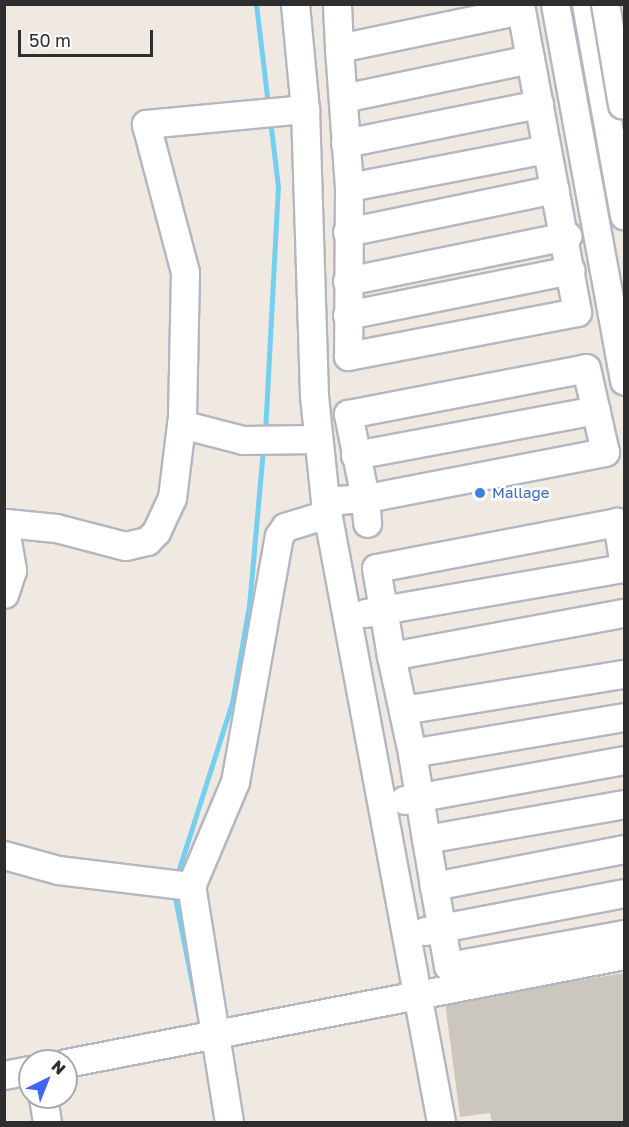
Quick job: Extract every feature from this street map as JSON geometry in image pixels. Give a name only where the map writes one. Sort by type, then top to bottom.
[{"type":"street","points":[[295,4],[305,109],[317,439],[326,508],[441,1122]]},
{"type":"street","points":[[555,4],[624,381]]},
{"type":"street","points":[[586,4],[615,91]]},
{"type":"street","points":[[605,4],[615,91],[624,216]]},
{"type":"street","points":[[338,5],[339,48],[349,187],[348,356],[577,312],[567,236],[546,148],[520,7],[339,48]]},
{"type":"street","points":[[343,98],[530,59]]},
{"type":"street","points":[[571,93],[615,91]]},
{"type":"street","points":[[345,143],[539,104]]},
{"type":"street","points":[[4,594],[12,570],[5,523],[56,528],[125,546],[147,541],[172,498],[181,424],[185,272],[146,124],[305,109]]},
{"type":"street","points":[[349,187],[546,148]]},
{"type":"street","points":[[347,232],[555,189]]},
{"type":"street","points":[[347,281],[567,236]]},
{"type":"street","points":[[347,315],[571,270]]},
{"type":"street","points":[[229,1122],[211,1036],[191,886],[235,782],[279,536],[285,527],[326,508],[366,510],[608,463],[586,368],[348,414],[366,510]]},
{"type":"street","points":[[355,455],[596,410]]},
{"type":"street","points":[[181,424],[243,440],[317,439]]},
{"type":"street","points":[[346,616],[383,611],[624,567],[617,522],[376,568],[383,611],[391,656],[412,753],[448,966],[624,934]]},
{"type":"street","points":[[391,656],[624,613]]},
{"type":"street","points":[[403,711],[624,674]]},
{"type":"street","points":[[412,753],[624,717]]},
{"type":"street","points":[[382,804],[624,760]]},
{"type":"street","points":[[426,839],[624,804]]},
{"type":"street","points":[[434,886],[624,849]]},
{"type":"street","points":[[4,855],[58,870],[191,886]]},
{"type":"street","points":[[406,935],[624,893]]},
{"type":"street","points":[[78,1061],[624,955]]},
{"type":"building","points":[[624,973],[624,1122],[492,1122],[490,1113],[460,1117],[445,1002]]},
{"type":"waterway","points":[[256,4],[268,104]]},
{"type":"waterway","points":[[265,433],[278,187],[270,119]]},
{"type":"waterway","points":[[177,875],[232,703],[249,606],[263,448]]},
{"type":"waterway","points":[[174,893],[198,1013]]},
{"type":"place","name":"Mallage","points":[[480,493]]}]
